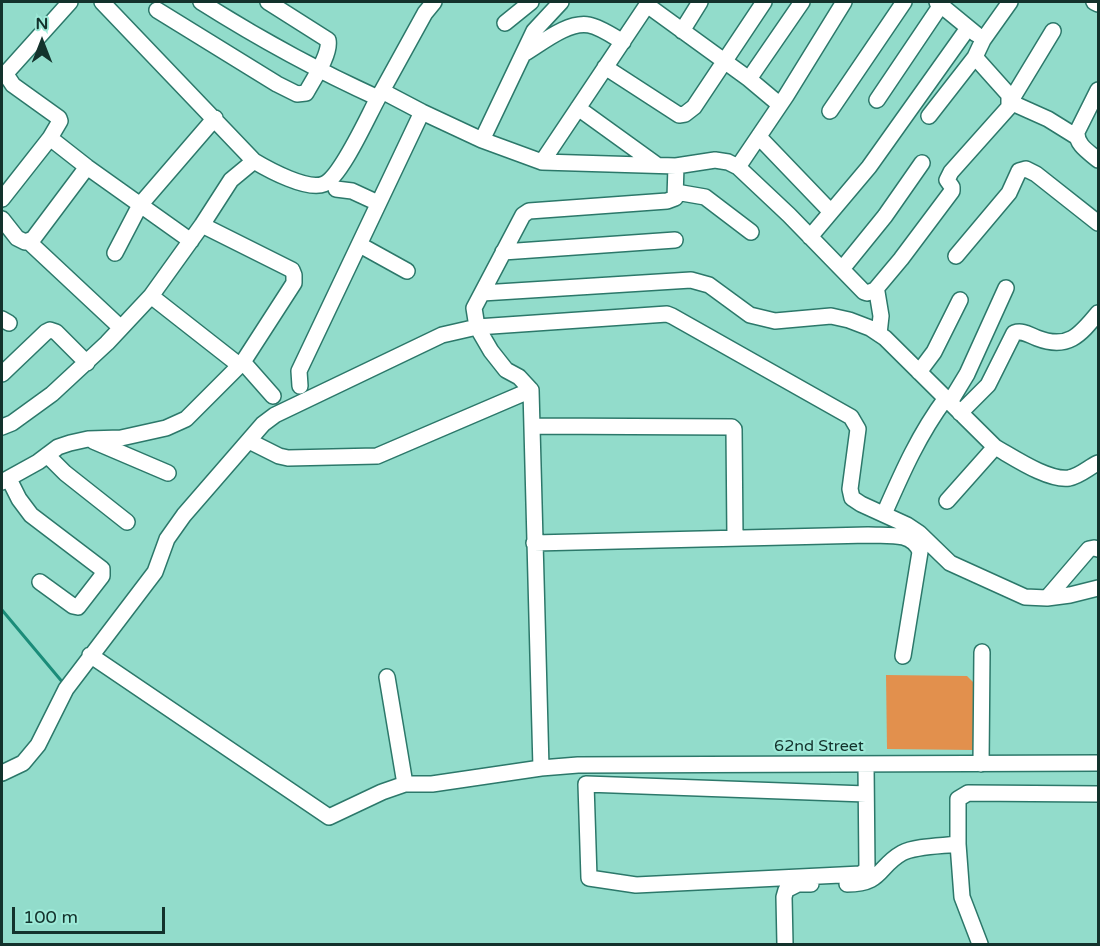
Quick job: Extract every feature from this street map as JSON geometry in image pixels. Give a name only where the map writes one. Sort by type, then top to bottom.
[{"type":"street","points":[[2,196],[60,124],[59,118],[13,85],[7,76],[8,71],[70,2]]},
{"type":"street","points":[[102,2],[215,118],[254,162],[307,185],[323,185],[337,175],[425,13],[434,2]]},
{"type":"street","points":[[201,2],[247,31],[319,71],[380,94],[482,140],[542,162],[676,166],[715,160],[728,162],[738,167],[867,293],[875,290],[901,259],[952,191],[947,180],[951,172],[1009,107],[1053,31]]},
{"type":"street","points":[[157,10],[257,73],[297,94],[306,93],[329,47],[328,39],[268,2]]},
{"type":"street","points":[[505,23],[531,2]]},
{"type":"street","points":[[482,140],[534,31],[561,2]]},
{"type":"street","points":[[682,31],[700,2]]},
{"type":"street","points":[[605,67],[679,115],[685,114],[694,107],[764,2]]},
{"type":"street","points":[[749,80],[802,2]]},
{"type":"street","points":[[738,167],[780,105],[843,2]]},
{"type":"street","points":[[830,111],[904,2]]},
{"type":"street","points":[[929,116],[975,57],[1010,2]]},
{"type":"street","points":[[1094,2],[1098,4]]},
{"type":"street","points":[[877,100],[940,3],[984,40]]},
{"type":"street","points":[[542,162],[623,42],[644,4],[780,105]]},
{"type":"street","points":[[525,53],[578,25],[590,25],[623,42]]},
{"type":"street","points":[[810,237],[869,167],[968,28]]},
{"type":"street","points":[[975,57],[1009,95],[1010,102]]},
{"type":"street","points":[[1098,90],[1077,132],[1078,142],[1098,160]]},
{"type":"street","points":[[1010,102],[1048,119],[1077,137]]},
{"type":"street","points":[[578,108],[657,165]]},
{"type":"street","points":[[300,386],[299,371],[422,112]]},
{"type":"street","points":[[115,253],[140,205],[215,118]]},
{"type":"street","points":[[759,137],[831,212]]},
{"type":"street","points":[[50,138],[191,241]]},
{"type":"street","points":[[2,427],[31,411],[87,363],[121,328],[151,296],[231,180],[254,162]]},
{"type":"street","points":[[842,269],[885,216],[922,163]]},
{"type":"street","points":[[541,768],[531,390],[519,377],[506,370],[490,351],[477,327],[473,309],[523,215],[529,211],[667,201],[675,198],[676,166]]},
{"type":"street","points":[[29,242],[87,167]]},
{"type":"street","points":[[957,256],[1009,193],[1019,171],[1023,169],[1036,174],[1098,223]]},
{"type":"street","points":[[336,189],[352,191],[378,203]]},
{"type":"street","points":[[676,192],[705,197],[751,232]]},
{"type":"street","points":[[2,219],[17,238],[29,242],[121,328]]},
{"type":"street","points":[[40,582],[73,606],[78,606],[103,572],[31,515],[5,481],[70,442],[121,438],[166,428],[186,419],[241,364],[294,283],[292,270],[202,225]]},
{"type":"street","points":[[503,252],[675,240]]},
{"type":"street","points":[[360,245],[407,271]]},
{"type":"street","points":[[482,293],[691,280],[709,285],[750,315],[775,321],[831,316],[849,320],[879,334],[995,447],[1044,473],[1068,478],[1098,463]]},
{"type":"street","points":[[952,404],[1006,288]]},
{"type":"street","points":[[875,290],[881,316],[879,334]]},
{"type":"street","points":[[151,296],[241,364],[273,396]]},
{"type":"street","points":[[920,372],[934,352],[960,300]]},
{"type":"street","points":[[884,514],[909,457],[928,422],[952,404],[988,385],[1014,333],[1021,331],[1043,340],[1069,341],[1080,335],[1098,313]]},
{"type":"street","points":[[2,773],[23,763],[33,753],[63,693],[155,572],[167,539],[183,515],[263,424],[291,407],[442,335],[477,327],[667,315],[677,318],[851,417],[858,429],[850,489],[852,498],[919,533],[950,563],[1025,597],[1047,598],[1098,588]]},
{"type":"street","points":[[2,374],[50,330],[57,332],[87,363]]},
{"type":"street","points":[[249,441],[288,458],[377,456],[531,390]]},
{"type":"street","points":[[532,426],[732,427],[734,429],[735,538]]},
{"type":"street","points":[[88,439],[168,473]]},
{"type":"street","points":[[947,501],[995,447]]},
{"type":"street","points":[[47,455],[65,473],[127,522]]},
{"type":"street","points":[[534,543],[868,535],[906,537],[918,544],[920,552],[903,656]]},
{"type":"street","points":[[1047,598],[1089,549],[1098,549]]},
{"type":"street","points":[[981,764],[982,652]]},
{"type":"street","name":"62nd Street","points":[[90,655],[329,817],[382,792],[405,784],[432,784],[578,765],[1098,763]]},
{"type":"street","points":[[387,677],[405,784]]},
{"type":"street","points":[[866,765],[867,794],[867,869],[861,874],[636,885],[589,878],[586,784],[867,794]]},
{"type":"street","points":[[980,945],[962,897],[957,804],[960,796],[968,794],[1098,794]]},
{"type":"street","points":[[785,945],[784,897],[786,890],[798,884],[867,882],[877,877],[903,852],[958,844]]},
{"type":"shaded area","points":[[886,675],[967,676],[975,684],[974,750],[887,749]]},
{"type":"waterway","points":[[2,610],[64,684]]}]
